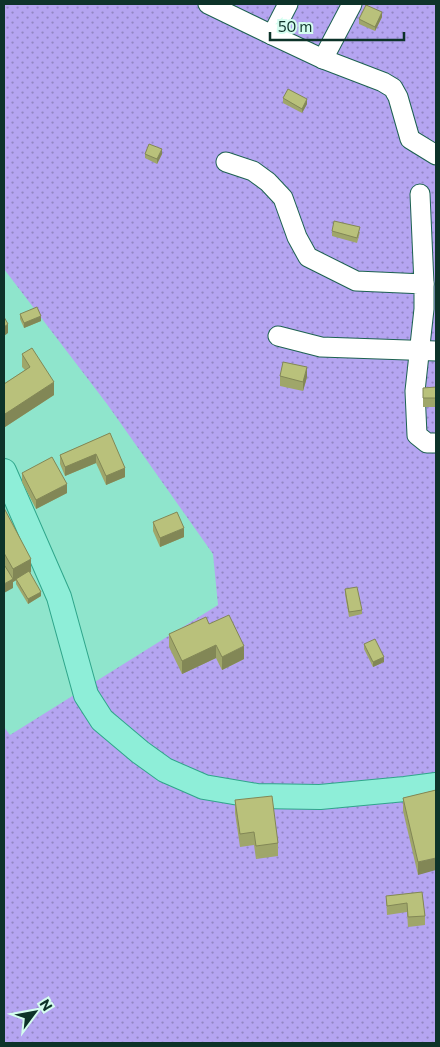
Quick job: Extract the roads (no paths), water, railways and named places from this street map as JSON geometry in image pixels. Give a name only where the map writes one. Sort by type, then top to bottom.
[{"type":"main road","points":[[4,471],[60,597],[86,695],[102,720],[140,752],[165,770],[204,787],[257,796],[320,797],[436,785]]},
{"type":"street","points":[[208,4],[323,59],[383,82],[393,88],[398,97],[410,138],[436,155]]},
{"type":"street","points":[[272,35],[288,4]]},
{"type":"street","points":[[323,59],[352,4]]},
{"type":"street","points":[[226,162],[254,171],[283,198],[291,217],[296,238],[308,257],[356,281],[424,284]]},
{"type":"street","points":[[420,194],[430,254],[424,284],[428,351],[415,391],[417,435],[427,443],[436,443]]},
{"type":"street","points":[[278,336],[322,347],[428,351]]}]
